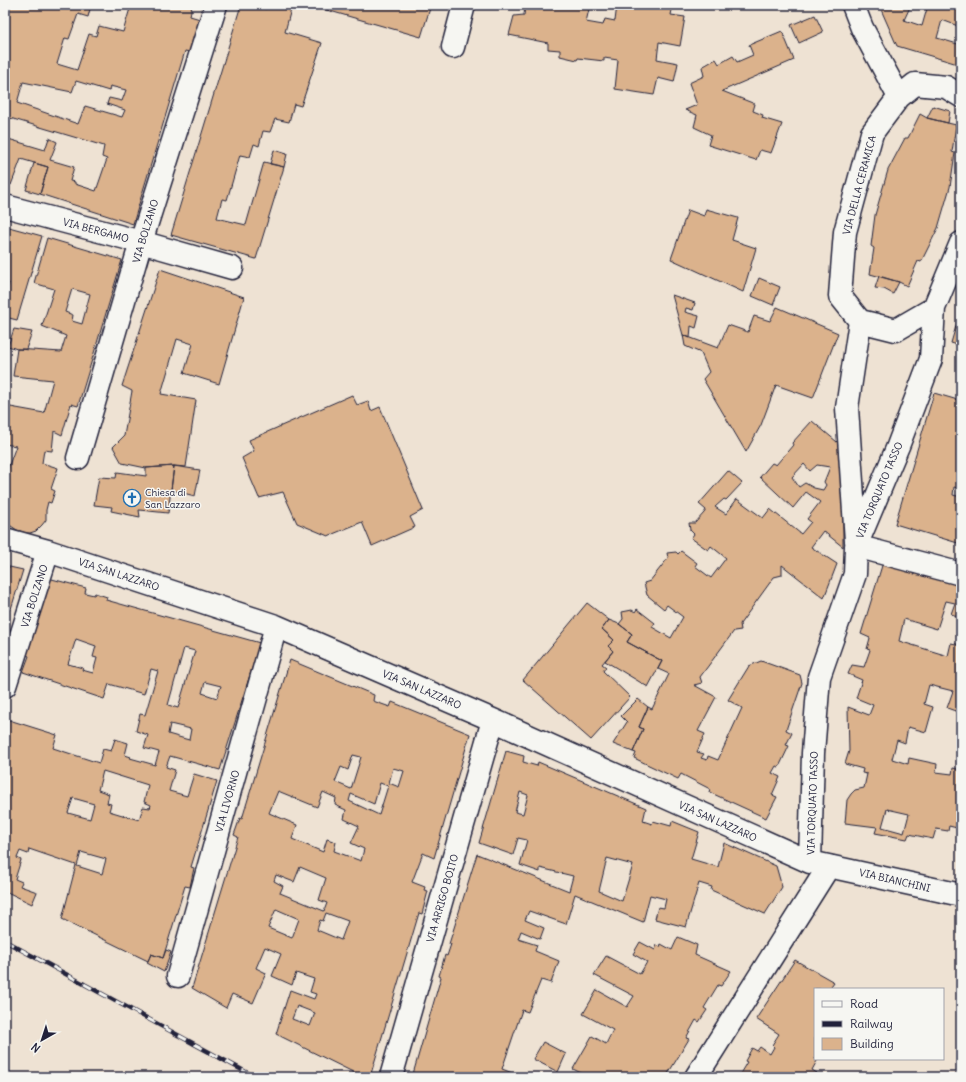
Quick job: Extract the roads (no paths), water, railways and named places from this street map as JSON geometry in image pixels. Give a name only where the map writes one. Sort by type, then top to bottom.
[{"type":"street","name":"VIA BOLZANO","points":[[78,458],[141,242],[216,5]]},
{"type":"street","points":[[453,46],[464,5]]},
{"type":"street","points":[[853,5],[862,28],[899,97]]},
{"type":"street","name":"VIA DELLA CERAMICA","points":[[860,321],[840,296],[845,232],[872,133],[899,97],[915,84],[946,87],[961,96]]},
{"type":"street","name":"VIA BERGAMO","points":[[5,206],[232,268]]},
{"type":"street","name":"VIA TORQUATO TASSO","points":[[820,864],[813,753],[819,677],[855,574],[856,546],[898,446],[931,359],[934,308],[961,243]]},
{"type":"street","points":[[934,308],[896,330],[860,321],[847,408],[856,546],[961,574]]},
{"type":"street","name":"VIA SAN LAZZARO","points":[[5,539],[48,551],[276,626],[820,864]]},
{"type":"street","name":"VIA BOLZANO","points":[[5,686],[48,551]]},
{"type":"street","name":"VIA LIVORNO","points":[[178,976],[276,626]]},
{"type":"street","name":"VIA ARRIGO BOITO","points":[[390,1077],[493,720]]},
{"type":"street","points":[[696,1077],[820,864]]},
{"type":"street","name":"VIA BIANCHINI","points":[[820,864],[961,895]]},
{"type":"railway","points":[[5,941],[255,1077]]},
{"type":"place","name":"Chiesa di San Lazzaro","points":[[132,498]]}]
